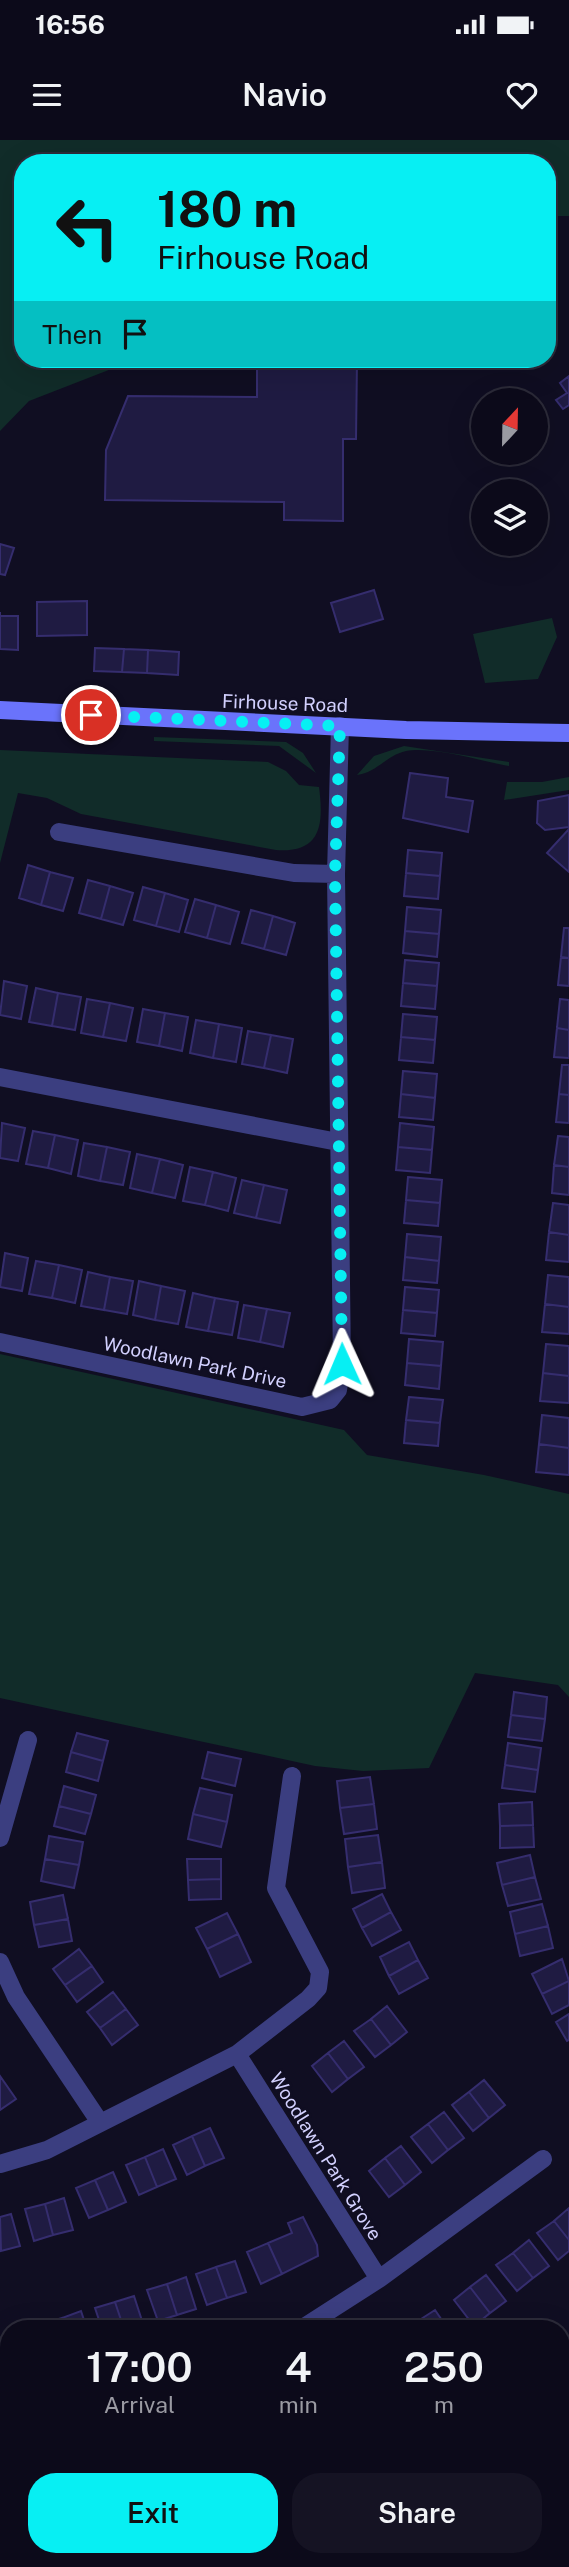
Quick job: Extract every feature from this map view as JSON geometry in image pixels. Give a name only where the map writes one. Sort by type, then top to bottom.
[{"type":"main road","name":"Firhouse Road","points":[[0,710],[340,726],[569,733]]},
{"type":"street","name":"Woodlawn Park Drive","points":[[0,1342],[302,1407],[330,1400],[338,1390],[342,1364],[335,874],[340,726]]},
{"type":"street","points":[[59,832],[294,873],[335,874]]},
{"type":"street","points":[[0,1077],[338,1142]]},
{"type":"street","points":[[0,1838],[28,1740]]},
{"type":"street","points":[[0,2164],[47,2150],[99,2121],[237,2054],[308,2000],[318,1988],[320,1972],[276,1888],[292,1776]]},
{"type":"street","points":[[0,1962],[16,1997],[99,2121]]},
{"type":"street","name":"Woodlawn Park Grove","points":[[237,2054],[379,2279]]},
{"type":"street","points":[[315,2320],[379,2279],[543,2159]]},
{"type":"green space","points":[[0,140],[569,140],[569,216],[556,216],[556,154],[14,154],[14,368],[114,368],[29,401],[0,431]]},
{"type":"green space","points":[[552,618],[557,637],[538,679],[485,683],[473,634]]},
{"type":"green space","points":[[154,737],[286,742],[303,753],[316,773],[279,746],[154,741]]},
{"type":"green space","points":[[404,746],[509,762],[509,766],[443,752],[417,750],[399,753],[370,771],[357,775],[374,756]]},
{"type":"green space","points":[[0,750],[268,762],[286,771],[299,785],[319,787],[319,824],[311,841],[302,847],[276,850],[81,814],[47,798],[18,793],[0,863]]},
{"type":"green space","points":[[569,777],[569,790],[504,800],[507,782],[542,782]]},
{"type":"green space","points":[[0,1354],[344,1430],[367,1455],[484,1475],[569,1494],[569,1697],[558,1685],[475,1673],[429,1768],[363,1771],[315,1766],[0,1698]]},
{"type":"building","points":[[257,368],[357,368],[356,439],[343,439],[343,521],[284,520],[284,502],[105,500],[106,450],[128,396],[257,397]]},
{"type":"building","points":[[569,376],[569,405],[563,409],[556,400],[567,393],[560,383]]},
{"type":"building","points":[[0,544],[14,548],[5,575],[0,574]]},
{"type":"building","points":[[374,590],[383,619],[340,632],[331,603]]},
{"type":"building","points":[[87,601],[87,635],[37,636],[37,602]]},
{"type":"building","points":[[0,616],[18,616],[18,650],[0,649]]},
{"type":"building","points":[[95,648],[124,649],[122,672],[94,671]]},
{"type":"building","points":[[124,649],[148,650],[147,673],[122,672]]},
{"type":"building","points":[[148,650],[179,652],[178,675],[147,673]]},
{"type":"building","points":[[410,773],[448,778],[446,797],[473,801],[468,832],[403,818]]},
{"type":"building","points":[[569,795],[569,827],[545,830],[537,823],[538,801]]},
{"type":"building","points":[[569,829],[569,872],[547,853]]},
{"type":"building","points":[[408,850],[442,853],[440,876],[406,873]]},
{"type":"building","points":[[28,865],[50,872],[41,905],[19,898]]},
{"type":"building","points":[[50,872],[73,878],[63,911],[41,905]]},
{"type":"building","points":[[406,873],[440,876],[438,899],[404,896]]},
{"type":"building","points":[[88,880],[110,886],[101,919],[79,913]]},
{"type":"building","points":[[110,886],[133,893],[123,925],[101,919]]},
{"type":"building","points":[[143,887],[165,893],[156,926],[134,920]]},
{"type":"building","points":[[165,893],[188,900],[179,932],[156,926]]},
{"type":"building","points":[[195,899],[216,905],[207,938],[185,932]]},
{"type":"building","points":[[216,905],[239,912],[230,944],[207,938]]},
{"type":"building","points":[[407,907],[441,910],[439,934],[405,931]]},
{"type":"building","points":[[251,910],[273,916],[264,949],[242,943]]},
{"type":"building","points":[[273,916],[295,923],[286,955],[264,949]]},
{"type":"building","points":[[564,928],[569,928],[569,958],[561,957]]},
{"type":"building","points":[[405,931],[439,934],[437,957],[403,953]]},
{"type":"building","points":[[561,957],[569,958],[569,986],[558,985]]},
{"type":"building","points":[[405,960],[439,963],[437,986],[403,983]]},
{"type":"building","points":[[4,981],[27,986],[21,1019],[0,1015]]},
{"type":"building","points":[[403,983],[437,986],[435,1009],[401,1006]]},
{"type":"building","points":[[36,988],[58,993],[52,1026],[29,1022]]},
{"type":"building","points":[[58,993],[81,997],[75,1030],[52,1026]]},
{"type":"building","points":[[87,999],[110,1003],[103,1037],[81,1033]]},
{"type":"building","points":[[560,999],[569,1000],[569,1030],[557,1028]]},
{"type":"building","points":[[110,1003],[133,1008],[126,1041],[103,1037]]},
{"type":"building","points":[[143,1009],[165,1013],[159,1046],[137,1042]]},
{"type":"building","points":[[165,1013],[188,1017],[182,1051],[159,1046]]},
{"type":"building","points":[[403,1014],[437,1017],[435,1040],[401,1037]]},
{"type":"building","points":[[196,1020],[219,1024],[213,1058],[190,1053]]},
{"type":"building","points":[[219,1024],[242,1028],[236,1062],[213,1058]]},
{"type":"building","points":[[557,1028],[569,1030],[569,1058],[554,1057]]},
{"type":"building","points":[[248,1031],[271,1035],[264,1068],[242,1064]]},
{"type":"building","points":[[271,1035],[293,1039],[287,1073],[264,1068]]},
{"type":"building","points":[[401,1037],[435,1040],[433,1063],[399,1060]]},
{"type":"building","points":[[562,1065],[569,1065],[569,1095],[559,1094]]},
{"type":"building","points":[[403,1071],[437,1074],[435,1098],[401,1094]]},
{"type":"building","points":[[401,1094],[435,1098],[433,1120],[399,1117]]},
{"type":"building","points":[[559,1094],[569,1095],[569,1123],[556,1122]]},
{"type":"building","points":[[2,1123],[25,1128],[18,1161],[0,1158]]},
{"type":"building","points":[[400,1123],[434,1127],[432,1150],[398,1147]]},
{"type":"building","points":[[33,1131],[55,1135],[48,1168],[26,1164]]},
{"type":"building","points":[[55,1135],[78,1140],[71,1174],[48,1168]]},
{"type":"building","points":[[558,1136],[569,1137],[569,1167],[554,1165]]},
{"type":"building","points":[[84,1143],[107,1147],[100,1181],[78,1176]]},
{"type":"building","points":[[107,1147],[130,1152],[123,1185],[100,1181]]},
{"type":"building","points":[[398,1147],[432,1150],[430,1173],[396,1170]]},
{"type":"building","points":[[137,1154],[160,1159],[152,1193],[130,1188]]},
{"type":"building","points":[[160,1159],[183,1165],[175,1198],[152,1193]]},
{"type":"building","points":[[554,1165],[569,1167],[569,1195],[552,1193]]},
{"type":"building","points":[[190,1167],[213,1172],[205,1205],[183,1201]]},
{"type":"building","points":[[213,1172],[236,1178],[228,1211],[205,1205]]},
{"type":"building","points":[[408,1177],[442,1180],[440,1203],[406,1200]]},
{"type":"building","points":[[242,1180],[264,1185],[256,1218],[234,1213]]},
{"type":"building","points":[[264,1185],[287,1190],[280,1223],[256,1218]]},
{"type":"building","points":[[406,1200],[440,1203],[438,1226],[404,1223]]},
{"type":"building","points":[[553,1203],[569,1205],[569,1235],[549,1232]]},
{"type":"building","points":[[549,1232],[569,1235],[569,1262],[546,1260]]},
{"type":"building","points":[[407,1234],[441,1237],[439,1261],[405,1257]]},
{"type":"building","points":[[5,1253],[28,1258],[22,1291],[0,1287]]},
{"type":"building","points":[[405,1257],[439,1261],[437,1283],[403,1280]]},
{"type":"building","points":[[36,1261],[59,1265],[52,1298],[29,1294]]},
{"type":"building","points":[[59,1265],[82,1270],[75,1303],[52,1298]]},
{"type":"building","points":[[88,1272],[110,1277],[104,1310],[81,1306]]},
{"type":"building","points":[[548,1275],[569,1277],[569,1307],[545,1304]]},
{"type":"building","points":[[110,1277],[133,1281],[127,1314],[104,1310]]},
{"type":"building","points":[[139,1281],[161,1286],[155,1320],[133,1315]]},
{"type":"building","points":[[161,1286],[185,1291],[178,1324],[155,1320]]},
{"type":"building","points":[[405,1287],[439,1290],[437,1313],[403,1310]]},
{"type":"building","points":[[193,1293],[215,1298],[208,1331],[186,1327]]},
{"type":"building","points":[[215,1298],[238,1302],[232,1335],[208,1331]]},
{"type":"building","points":[[545,1304],[569,1307],[569,1334],[542,1332]]},
{"type":"building","points":[[244,1305],[267,1309],[260,1342],[238,1338]]},
{"type":"building","points":[[267,1309],[290,1313],[283,1347],[260,1342]]},
{"type":"building","points":[[403,1310],[437,1313],[435,1336],[401,1333]]},
{"type":"building","points":[[409,1339],[443,1342],[441,1366],[407,1363]]},
{"type":"building","points":[[546,1344],[569,1346],[569,1376],[543,1373]]},
{"type":"building","points":[[407,1363],[441,1366],[439,1389],[405,1385]]},
{"type":"building","points":[[543,1373],[569,1376],[569,1403],[540,1401]]},
{"type":"building","points":[[409,1397],[443,1400],[440,1423],[406,1420]]},
{"type":"building","points":[[542,1415],[569,1418],[569,1448],[539,1444]]},
{"type":"building","points":[[406,1420],[440,1423],[438,1446],[404,1443]]},
{"type":"building","points":[[539,1444],[569,1448],[569,1475],[536,1472]]},
{"type":"building","points":[[514,1692],[547,1697],[545,1719],[511,1715]]},
{"type":"building","points":[[511,1715],[545,1719],[542,1741],[508,1737]]},
{"type":"building","points":[[77,1733],[108,1741],[103,1761],[71,1752]]},
{"type":"building","points":[[508,1743],[541,1748],[538,1770],[505,1765]]},
{"type":"building","points":[[71,1752],[103,1761],[98,1781],[66,1772]]},
{"type":"building","points":[[208,1752],[241,1759],[235,1786],[202,1778]]},
{"type":"building","points":[[505,1765],[538,1770],[535,1792],[502,1788]]},
{"type":"building","points":[[370,1777],[374,1804],[340,1808],[337,1781]]},
{"type":"building","points":[[64,1786],[96,1795],[91,1814],[59,1806]]},
{"type":"building","points":[[200,1788],[232,1795],[227,1822],[193,1814]]},
{"type":"building","points":[[532,1802],[533,1825],[500,1826],[499,1804]]},
{"type":"building","points":[[374,1804],[377,1829],[344,1834],[340,1808]]},
{"type":"building","points":[[59,1806],[91,1814],[85,1834],[54,1826]]},
{"type":"building","points":[[193,1814],[227,1822],[221,1847],[188,1839]]},
{"type":"building","points":[[533,1825],[534,1847],[500,1848],[500,1826]]},
{"type":"building","points":[[378,1835],[382,1862],[348,1867],[345,1839]]},
{"type":"building","points":[[49,1836],[83,1842],[79,1865],[45,1859]]},
{"type":"building","points":[[530,1855],[535,1877],[502,1885],[497,1863]]},
{"type":"building","points":[[45,1859],[79,1865],[74,1888],[41,1881]]},
{"type":"building","points":[[187,1859],[221,1859],[221,1879],[188,1880]]},
{"type":"building","points":[[382,1862],[385,1888],[352,1893],[348,1867]]},
{"type":"building","points":[[535,1877],[541,1899],[508,1906],[502,1885]]},
{"type":"building","points":[[221,1879],[221,1899],[189,1900],[188,1880]]},
{"type":"building","points":[[382,1894],[391,1912],[362,1928],[353,1909]]},
{"type":"building","points":[[63,1895],[68,1919],[34,1925],[30,1902]]},
{"type":"building","points":[[542,1904],[548,1926],[515,1934],[510,1912]]},
{"type":"building","points":[[391,1912],[401,1930],[372,1946],[362,1928]]},
{"type":"building","points":[[227,1913],[238,1934],[207,1949],[196,1928]]},
{"type":"building","points":[[68,1919],[72,1941],[39,1947],[34,1925]]},
{"type":"building","points":[[548,1926],[553,1948],[520,1956],[515,1934]]},
{"type":"building","points":[[238,1934],[251,1962],[220,1977],[207,1949]]},
{"type":"building","points":[[409,1942],[418,1960],[389,1976],[380,1957]]},
{"type":"building","points":[[79,1949],[92,1966],[65,1985],[53,1969]]},
{"type":"building","points":[[562,1959],[569,1981],[542,1994],[532,1974]]},
{"type":"building","points":[[418,1960],[428,1978],[399,1994],[389,1976]]},
{"type":"building","points":[[92,1966],[103,1982],[77,2002],[65,1985]]},
{"type":"building","points":[[569,1981],[569,2005],[552,2014],[542,1994]]},
{"type":"building","points":[[113,1992],[126,2009],[100,2028],[87,2012]]},
{"type":"building","points":[[387,2006],[407,2032],[391,2045],[371,2019]]},
{"type":"building","points":[[126,2009],[138,2025],[112,2045],[100,2028]]},
{"type":"building","points":[[569,2014],[569,2040],[567,2041],[556,2022]]},
{"type":"building","points":[[371,2019],[391,2045],[375,2057],[354,2031]]},
{"type":"building","points":[[344,2041],[364,2067],[348,2079],[328,2053]]},
{"type":"building","points":[[328,2053],[348,2079],[332,2092],[312,2066]]},
{"type":"building","points":[[0,2076],[16,2099],[0,2110]]},
{"type":"building","points":[[484,2080],[505,2105],[489,2118],[469,2092]]},
{"type":"building","points":[[469,2092],[489,2118],[473,2131],[452,2105]]},
{"type":"building","points":[[444,2112],[464,2138],[448,2150],[428,2124]]},
{"type":"building","points":[[428,2124],[448,2150],[432,2163],[411,2137]]},
{"type":"building","points":[[210,2128],[224,2158],[205,2166],[192,2136]]},
{"type":"building","points":[[192,2136],[205,2166],[187,2175],[173,2145]]},
{"type":"building","points":[[401,2146],[421,2172],[405,2185],[385,2158]]},
{"type":"building","points":[[163,2149],[176,2179],[157,2187],[145,2157]]},
{"type":"building","points":[[145,2157],[157,2187],[139,2195],[126,2165]]},
{"type":"building","points":[[385,2158],[405,2185],[389,2197],[369,2171]]},
{"type":"building","points":[[113,2172],[126,2202],[108,2210],[95,2180]]},
{"type":"building","points":[[95,2180],[108,2210],[89,2218],[76,2188]]},
{"type":"building","points":[[64,2198],[73,2230],[53,2235],[45,2204]]},
{"type":"building","points":[[45,2204],[53,2235],[34,2241],[25,2209]]},
{"type":"building","points":[[569,2208],[569,2240],[554,2221]]},
{"type":"building","points":[[11,2214],[20,2246],[1,2251],[0,2217]]},
{"type":"building","points":[[303,2217],[317,2245],[318,2256],[282,2274],[268,2243],[292,2233],[288,2223]]},
{"type":"building","points":[[554,2221],[569,2240],[569,2251],[558,2260],[537,2233]]},
{"type":"building","points":[[529,2240],[549,2266],[533,2278],[513,2253]]},
{"type":"building","points":[[268,2243],[282,2274],[261,2284],[247,2252]]},
{"type":"building","points":[[513,2253],[533,2278],[517,2291],[496,2265]]},
{"type":"building","points":[[235,2261],[246,2292],[227,2298],[216,2267]]},
{"type":"building","points":[[216,2267],[227,2298],[207,2305],[196,2274]]},
{"type":"building","points":[[486,2275],[506,2301],[490,2313],[470,2287]]},
{"type":"building","points":[[186,2277],[196,2309],[177,2315],[167,2284]]},
{"type":"building","points":[[167,2284],[177,2315],[158,2320],[147,2290]]},
{"type":"building","points":[[470,2287],[490,2313],[481,2320],[469,2320],[454,2300]]},
{"type":"building","points":[[134,2296],[142,2320],[121,2320],[115,2302]]},
{"type":"building","points":[[115,2302],[121,2320],[99,2320],[95,2308]]},
{"type":"building","points":[[435,2310],[442,2320],[420,2320]]},
{"type":"building","points":[[81,2311],[84,2320],[63,2320],[62,2318]]},
{"type":"route","points":[[91,715],[340,726],[335,874],[342,1364]]}]
